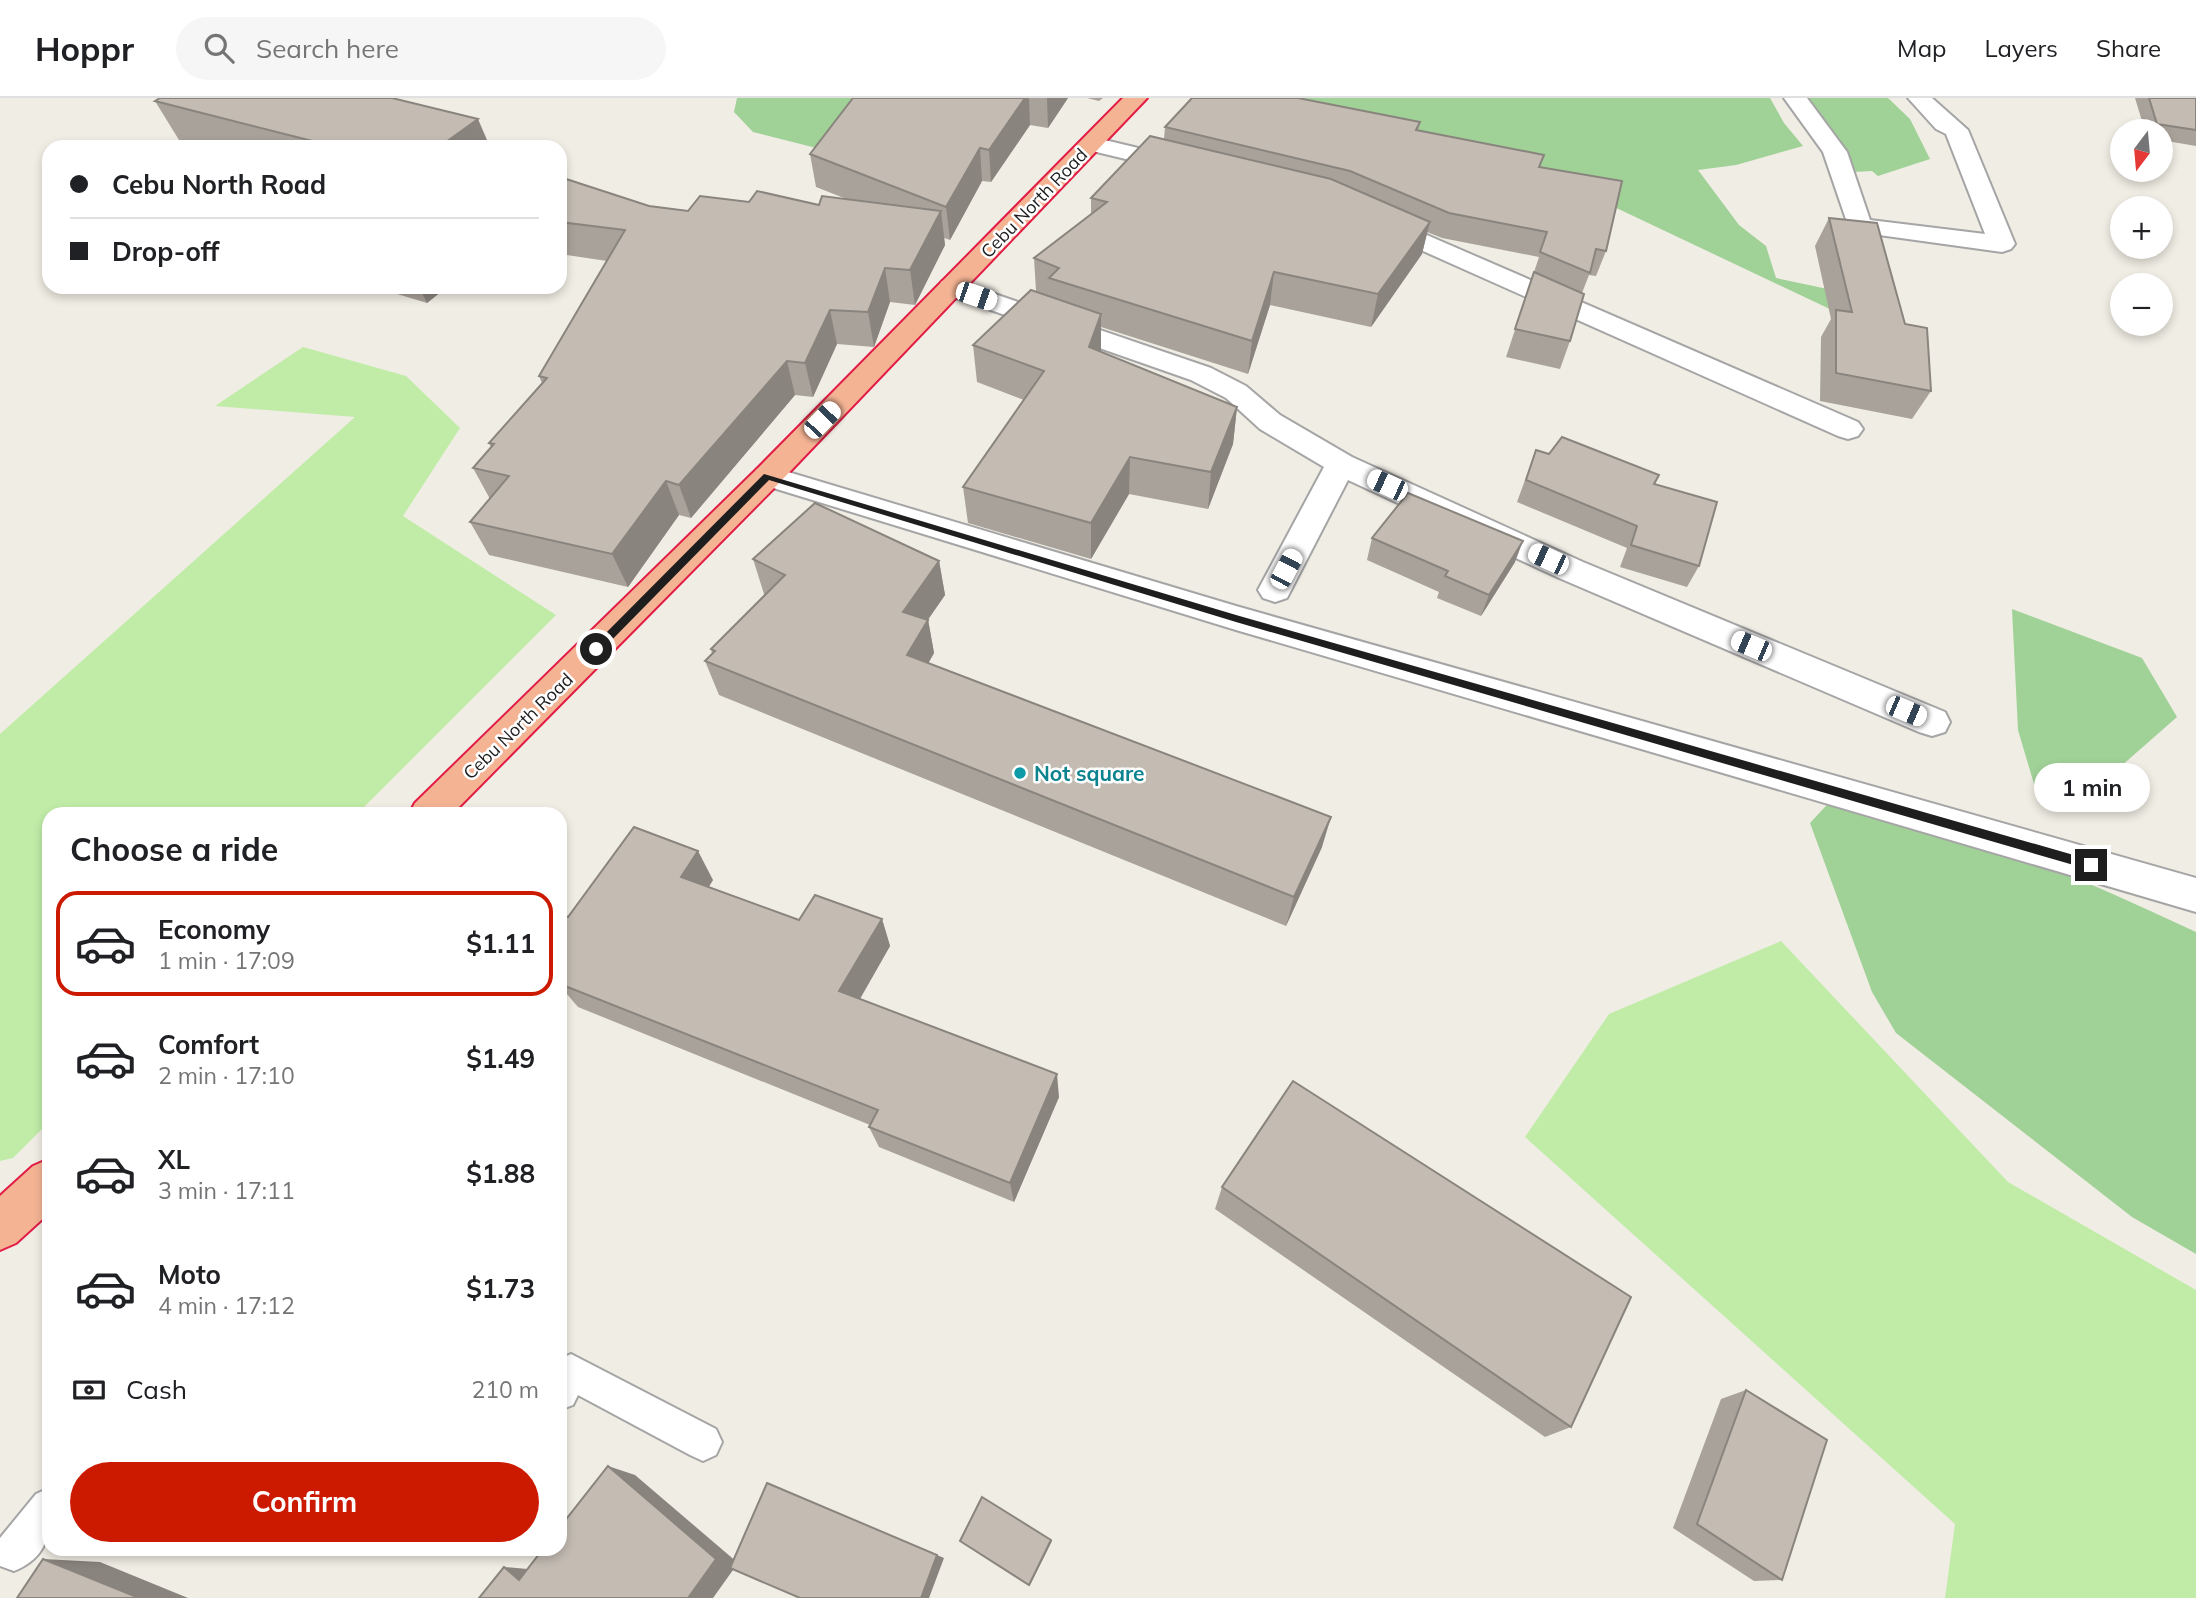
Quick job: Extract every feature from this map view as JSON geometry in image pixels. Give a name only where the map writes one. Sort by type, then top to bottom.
[{"type":"highway","name":"Cebu North Road","points":[[435,807],[768,476],[1136,98]]},
{"type":"highway","points":[[0,1227],[42,1188]]},
{"type":"street","points":[[1795,98],[1835,152],[1858,226],[2002,244],[1956,130],[1944,124],[1919,98]]},
{"type":"street","points":[[1092,144],[1214,174]]},
{"type":"street","points":[[1348,209],[1848,429]]},
{"type":"street","points":[[951,287],[1201,374],[1236,392],[1270,422],[1341,464],[1571,570],[1931,722]]},
{"type":"street","points":[[1275,590],[1341,464]]},
{"type":"street","points":[[768,476],[1236,618],[2196,895]]},
{"type":"lane","points":[[567,1379],[571,1372],[703,1442]]},
{"type":"lane","points":[[14,1552],[42,1516]]},
{"type":"green space","points":[[737,98],[944,98],[844,155],[753,132],[734,112]]},
{"type":"green space","points":[[1248,98],[1770,98],[1784,123],[1803,146],[1736,165],[1698,170],[1739,225],[1766,246],[1776,278],[1837,291],[1834,311],[1534,169]]},
{"type":"green space","points":[[1804,98],[1888,98],[1910,119],[1930,159],[1878,176],[1872,171],[1854,172]]},
{"type":"green space","points":[[303,347],[406,376],[460,428],[403,516],[556,615],[364,807],[42,807],[42,1129],[13,1158],[0,1161],[0,734],[355,417],[215,406]]},
{"type":"green space","points":[[2012,609],[2142,658],[2177,717],[2103,782],[2034,784],[2018,730]]},
{"type":"green space","points":[[1838,793],[1975,837],[2109,892],[2196,932],[2196,1254],[2132,1217],[1896,1033],[1872,992],[1810,823]]},
{"type":"green space","points":[[1781,941],[2008,1182],[2196,1290],[2196,1598],[1945,1598],[1955,1524],[1525,1137],[1609,1014]]},
{"type":"building","points":[[160,98],[392,98],[478,119],[449,140],[308,140],[155,101]]},
{"type":"building","points":[[853,98],[1025,98],[989,150],[980,148],[946,207],[810,154]]},
{"type":"building","points":[[1192,98],[1298,98],[1420,122],[1416,130],[1544,155],[1539,167],[1622,181],[1606,251],[1596,249],[1590,273],[1540,252],[1547,232],[1449,213],[1350,171],[1165,127]]},
{"type":"building","points":[[2149,98],[2196,98],[2196,130],[2174,127],[2174,119],[2155,119]]},
{"type":"building","points":[[1150,136],[1331,179],[1430,222],[1378,294],[1274,272],[1252,341],[1049,278],[1059,268],[1034,258],[1107,202],[1091,198]]},
{"type":"building","points":[[567,179],[649,206],[688,211],[700,196],[749,202],[757,191],[819,205],[822,196],[941,211],[910,270],[885,268],[868,312],[830,310],[805,363],[787,361],[679,485],[666,481],[612,554],[470,522],[509,476],[473,468],[494,444],[489,443],[547,378],[539,376],[625,230],[567,223]]},
{"type":"building","points":[[1829,218],[1877,223],[1905,324],[1927,328],[1931,391],[1836,373],[1836,310],[1852,312]]},
{"type":"building","points":[[1534,272],[1584,294],[1570,341],[1515,329]]},
{"type":"building","points":[[1031,290],[1101,314],[1089,347],[1237,407],[1211,472],[1130,457],[1091,523],[963,487],[1044,371],[973,345]]},
{"type":"building","points":[[1562,437],[1659,475],[1654,484],[1717,502],[1699,566],[1631,545],[1637,526],[1526,480],[1536,450],[1549,454]]},
{"type":"building","points":[[1408,493],[1523,541],[1489,595],[1445,576],[1448,571],[1372,538]]},
{"type":"building","points":[[815,503],[939,561],[903,612],[928,620],[907,655],[1331,817],[1294,897],[705,661],[715,651],[711,649],[785,575],[753,559]]},
{"type":"building","points":[[634,827],[698,851],[681,877],[799,920],[815,895],[882,919],[839,991],[1057,1074],[1010,1183],[869,1127],[878,1110],[567,987],[568,917]]},
{"type":"building","points":[[1293,1081],[1631,1297],[1571,1427],[1222,1187]]},
{"type":"building","points":[[1746,1390],[1827,1440],[1782,1580],[1697,1524]]},
{"type":"building","points":[[608,1466],[716,1559],[688,1598],[479,1598],[504,1567],[519,1580],[538,1556],[567,1556],[567,1518]]},
{"type":"building","points":[[767,1483],[937,1555],[921,1598],[800,1598],[730,1568]]},
{"type":"building","points":[[982,1497],[1051,1540],[1029,1585],[960,1541]]},
{"type":"building","points":[[43,1559],[139,1598],[17,1598]]},
{"type":"place","name":"Not square","points":[[1020,773]]},
{"type":"route","points":[[596,649],[768,476],[1236,618],[2091,865]]}]
